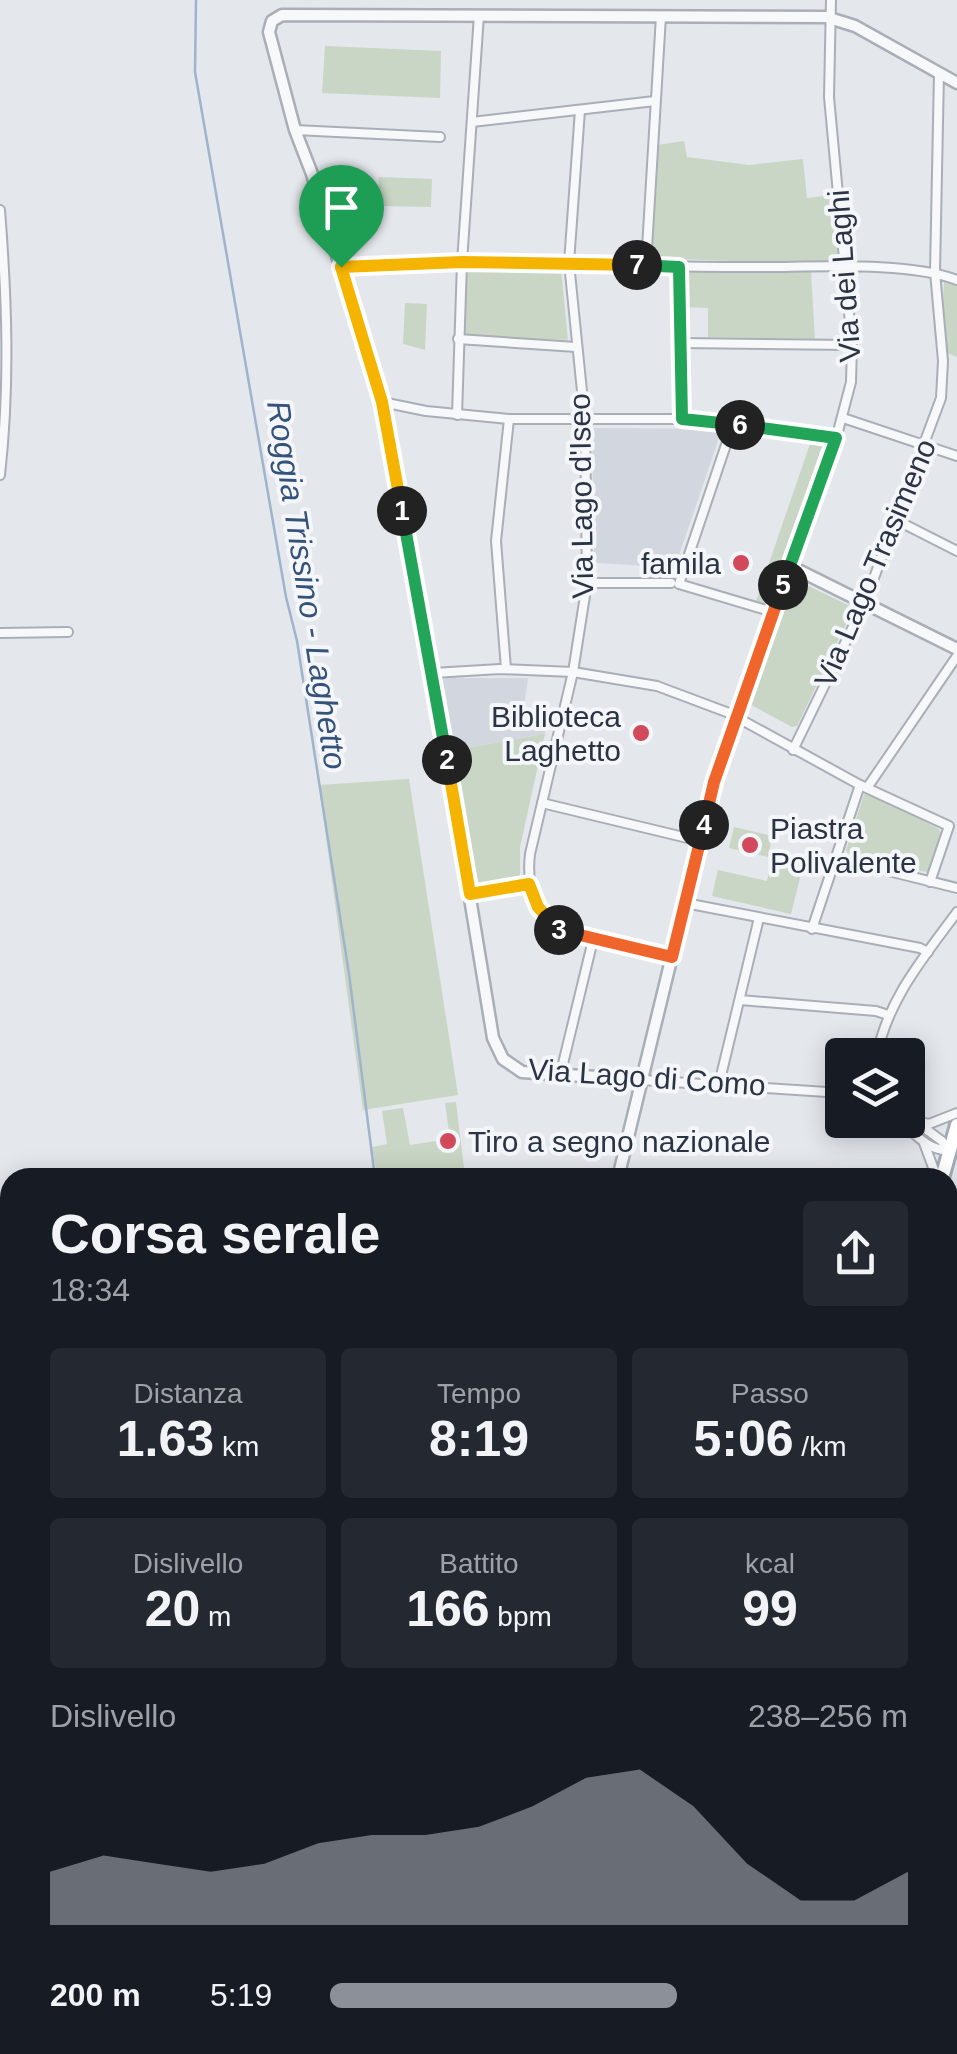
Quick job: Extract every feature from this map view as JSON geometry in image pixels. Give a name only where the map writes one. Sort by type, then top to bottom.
[{"type":"main road","points":[[942,1168],[957,1125]]},
{"type":"street","name":"Via dei Laghi","points":[[620,1168],[714,782],[843,418],[852,382],[846,268],[828,97],[832,0]]},
{"type":"street","points":[[457,414],[462,262],[479,14],[830,18],[855,26],[957,83]]},
{"type":"street","name":"Via Lago di Como","points":[[479,14],[282,15],[272,21],[269,32],[295,130],[382,402],[433,673],[493,1038],[503,1059],[522,1072],[825,1092]]},
{"type":"street","points":[[646,265],[661,16]]},
{"type":"street","name":"Via Lago Trasimeno","points":[[793,750],[865,602],[942,398],[936,272],[939,73]]},
{"type":"street","points":[[472,122],[654,101]]},
{"type":"street","name":"Via Lago d'Iseo","points":[[529,884],[530,854],[574,672],[587,583],[585,421],[569,263],[580,110]]},
{"type":"street","points":[[295,130],[440,138]]},
{"type":"street","points":[[0,210],[8,305],[8,381],[0,475]]},
{"type":"street","points":[[341,267],[462,262],[846,268],[936,272],[957,280]]},
{"type":"street","points":[[679,267],[682,419]]},
{"type":"street","points":[[458,339],[576,347]]},
{"type":"street","points":[[681,342],[852,346]]},
{"type":"street","points":[[943,361],[957,366]]},
{"type":"street","points":[[382,402],[509,419],[682,419],[836,438]]},
{"type":"street","points":[[843,418],[957,456]]},
{"type":"street","points":[[506,669],[496,542],[509,419]]},
{"type":"street","points":[[675,583],[733,424]]},
{"type":"street","points":[[896,520],[957,551]]},
{"type":"street","points":[[790,566],[957,649]]},
{"type":"street","points":[[587,583],[675,583],[773,612]]},
{"type":"street","points":[[0,633],[68,632]]},
{"type":"street","points":[[812,929],[864,786],[957,656]]},
{"type":"street","points":[[433,673],[506,669],[574,672],[657,686],[736,716],[793,750],[949,826],[930,882]]},
{"type":"street","points":[[542,803],[700,841]]},
{"type":"street","points":[[836,858],[957,888]]},
{"type":"street","points":[[470,894],[529,884],[538,907],[554,928],[672,957]]},
{"type":"street","points":[[685,903],[928,952]]},
{"type":"street","points":[[882,1038],[888,1015],[957,912]]},
{"type":"street","points":[[719,1084],[759,918]]},
{"type":"street","points":[[560,1076],[594,940]]},
{"type":"street","points":[[740,1000],[888,1015]]},
{"type":"street","points":[[925,1123],[957,1112]]},
{"type":"street","points":[[919,1138],[940,1151],[948,1150],[925,1129]]},
{"type":"street","points":[[924,1142],[935,1168]]},
{"type":"shaded area","points":[[592,428],[721,432],[676,564],[646,566],[594,560]]},
{"type":"shaded area","points":[[436,678],[528,678],[524,708],[549,710],[545,734],[449,751]]},
{"type":"green space","points":[[325,46],[441,51],[440,98],[322,93]]},
{"type":"green space","points":[[684,141],[687,157],[749,165],[803,159],[807,198],[833,195],[838,265],[650,258],[652,170],[657,145]]},
{"type":"green space","points":[[379,177],[432,179],[431,207],[377,206]]},
{"type":"green space","points":[[466,267],[561,269],[568,340],[465,336]]},
{"type":"green space","points":[[683,271],[811,272],[815,339],[708,337],[708,308],[683,307]]},
{"type":"green space","points":[[944,280],[957,286],[957,357],[945,352]]},
{"type":"green space","points":[[405,303],[427,304],[425,350],[403,344]]},
{"type":"green space","points":[[812,438],[824,441],[767,604],[756,601]]},
{"type":"green space","points":[[794,579],[850,606],[852,612],[797,726],[792,727],[748,703]]},
{"type":"green space","points":[[545,734],[520,847],[520,883],[474,888],[449,751]]},
{"type":"green space","points":[[409,779],[458,1095],[363,1110],[319,785]]},
{"type":"green space","points":[[869,792],[939,829],[942,836],[930,873],[848,854],[864,795]]},
{"type":"green space","name":"Piastra Polivalente","points":[[734,827],[772,836],[768,857],[729,848]]},
{"type":"green space","points":[[774,851],[805,858],[791,914],[712,896],[718,870],[767,881]]},
{"type":"green space","name":"Tiro a segno nazionale","points":[[456,1102],[464,1168],[376,1168],[372,1147],[387,1144],[382,1111],[403,1108],[410,1145],[450,1139],[445,1103]]},
{"type":"waterway","name":"Roggia Trissino - Laghetto","points":[[196,0],[195,72],[286,597],[297,641],[349,974],[374,1168]]},
{"type":"place","name":"famila","points":[[741,563]]},
{"type":"place","name":"Biblioteca Laghetto","points":[[641,733]]},
{"type":"place","name":"Piastra Polivalente","points":[[750,845]]},
{"type":"place","name":"Tiro a segno nazionale","points":[[448,1141]]},
{"type":"route","points":[[462,262],[679,267],[682,419],[836,438],[714,782],[672,957],[554,928],[538,907],[529,884],[470,894],[382,402],[341,267],[462,262]]}]
